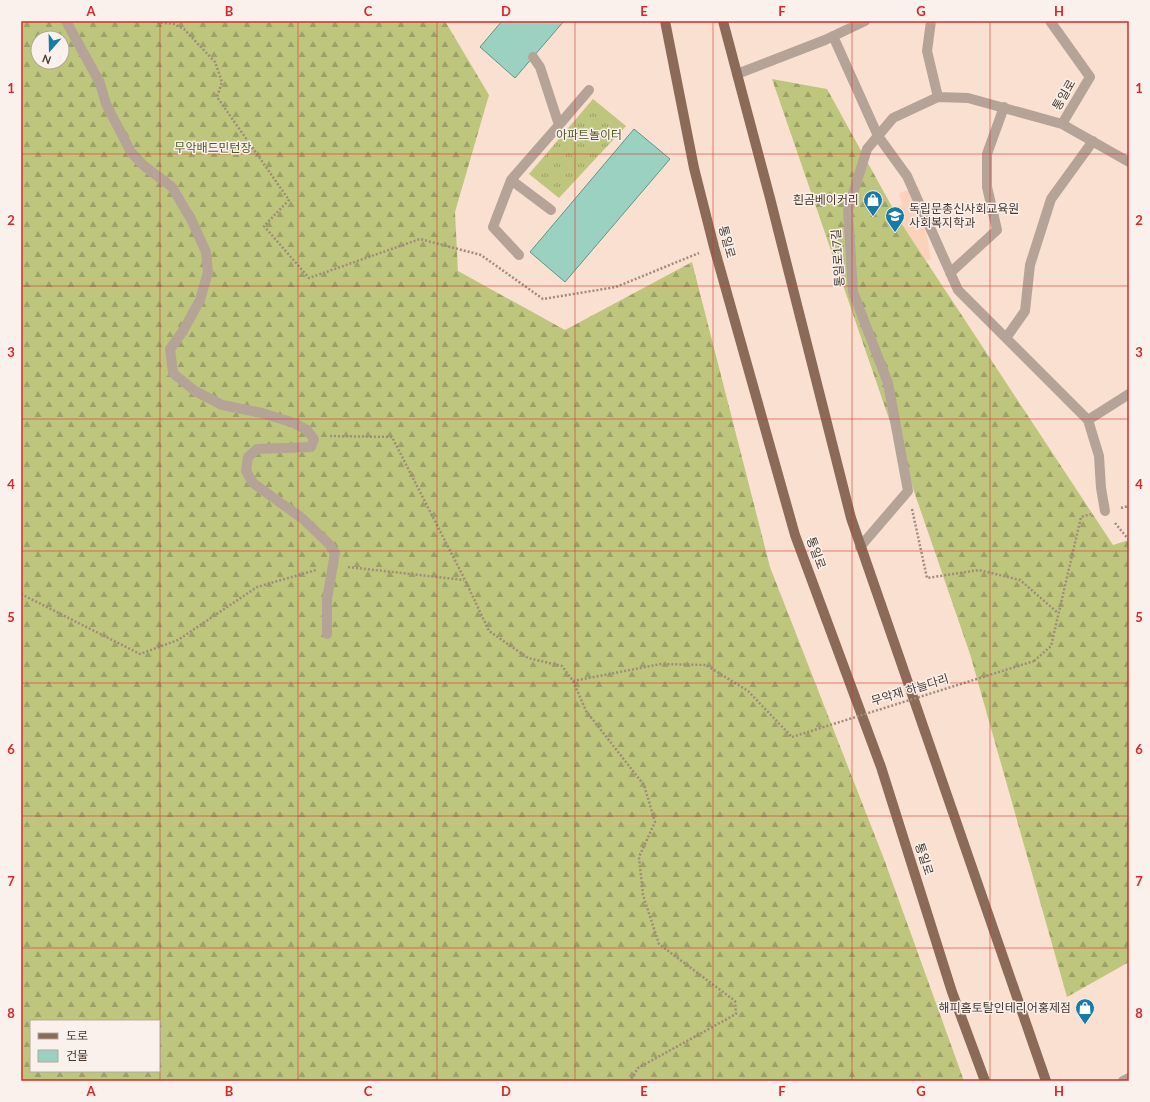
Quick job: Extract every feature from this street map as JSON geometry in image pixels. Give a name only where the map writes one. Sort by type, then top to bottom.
[{"type":"main road","name":"통일로","points":[[665,21],[694,168],[714,246],[795,535],[881,767],[952,992],[984,1081]]},
{"type":"main road","points":[[723,21],[770,198],[849,511],[1046,1081]]},
{"type":"street","points":[[66,21],[100,83],[106,104],[131,152],[143,165],[172,187],[192,221],[206,252],[208,272],[200,300],[183,331],[170,349],[173,373],[194,391],[222,405],[262,412],[294,423],[307,430],[314,439],[311,447],[271,447],[257,449],[248,457],[246,471],[253,483],[303,519],[329,544],[335,553],[327,599],[327,634]]},
{"type":"street","points":[[737,74],[833,36],[865,21]]},
{"type":"street","points":[[931,21],[927,51],[938,97]]},
{"type":"street","name":"통일로","points":[[1050,21],[1090,77],[1062,124]]},
{"type":"street","points":[[833,36],[878,136],[907,176],[958,290],[1088,420],[1099,456],[1101,488],[1105,511]]},
{"type":"street","points":[[533,57],[540,67],[559,125]]},
{"type":"street","points":[[519,255],[493,227],[511,180],[589,90]]},
{"type":"street","name":"통일로17길","points":[[908,491],[888,382],[853,292],[848,210],[867,149],[893,118],[938,97],[968,98],[1062,124],[1129,162]]},
{"type":"street","points":[[950,273],[997,230],[986,187],[987,154],[1004,107]]},
{"type":"street","points":[[1006,338],[1025,311],[1030,266],[1051,199],[1093,141]]},
{"type":"street","points":[[511,180],[551,210]]},
{"type":"street","points":[[1088,420],[1129,394]]},
{"type":"street","points":[[860,546],[908,491]]},
{"type":"street","points":[[1123,1081],[1129,1078]]},
{"type":"path","points":[[149,21],[174,24],[184,29],[215,62],[222,82],[217,97],[289,200],[264,226],[309,278],[420,239],[481,255],[542,299],[616,287],[714,246]]},
{"type":"path","points":[[311,435],[392,437],[465,580],[489,631],[528,658],[562,666],[573,681],[586,711],[644,785],[655,822],[639,857],[642,895],[659,944],[735,1001],[736,1014],[638,1068],[630,1081]]},
{"type":"path","points":[[908,491],[927,578],[979,570],[1020,580],[1058,613],[1080,517],[1105,511],[1129,540]]},
{"type":"path","points":[[21,594],[140,654],[178,640],[258,587],[333,565],[465,580]]},
{"type":"path","name":"무악재 하늘다리","points":[[573,681],[661,664],[706,665],[748,691],[792,737],[1034,661],[1051,646],[1058,613]]},
{"type":"shaded area","name":"독립문총신사회교육원 사회복지학과","points":[[919,187],[931,260],[872,268],[858,205],[902,206],[899,193]]},
{"type":"green space","name":"무악배드민턴장","points":[[21,21],[445,21],[489,95],[455,212],[458,271],[565,330],[692,262],[770,567],[884,859],[964,1081],[21,1081]]},
{"type":"green space","points":[[772,79],[827,89],[901,223],[1113,545],[1129,540],[1129,962],[1067,997],[970,654]]},
{"type":"green space","name":"아파트놀이터","points":[[593,99],[626,126],[559,198],[529,174]]},
{"type":"building","points":[[502,21],[564,21],[515,78],[480,47]]},
{"type":"building","points":[[634,129],[670,159],[565,282],[530,252]]},
{"type":"place","name":"흰곰베이커리","points":[[873,217]]},
{"type":"place","name":"독립문총신사회교육원 사회복지학과","points":[[895,233]]},
{"type":"place","name":"해피홈토탈인테리어홍제점","points":[[1085,1025]]}]
